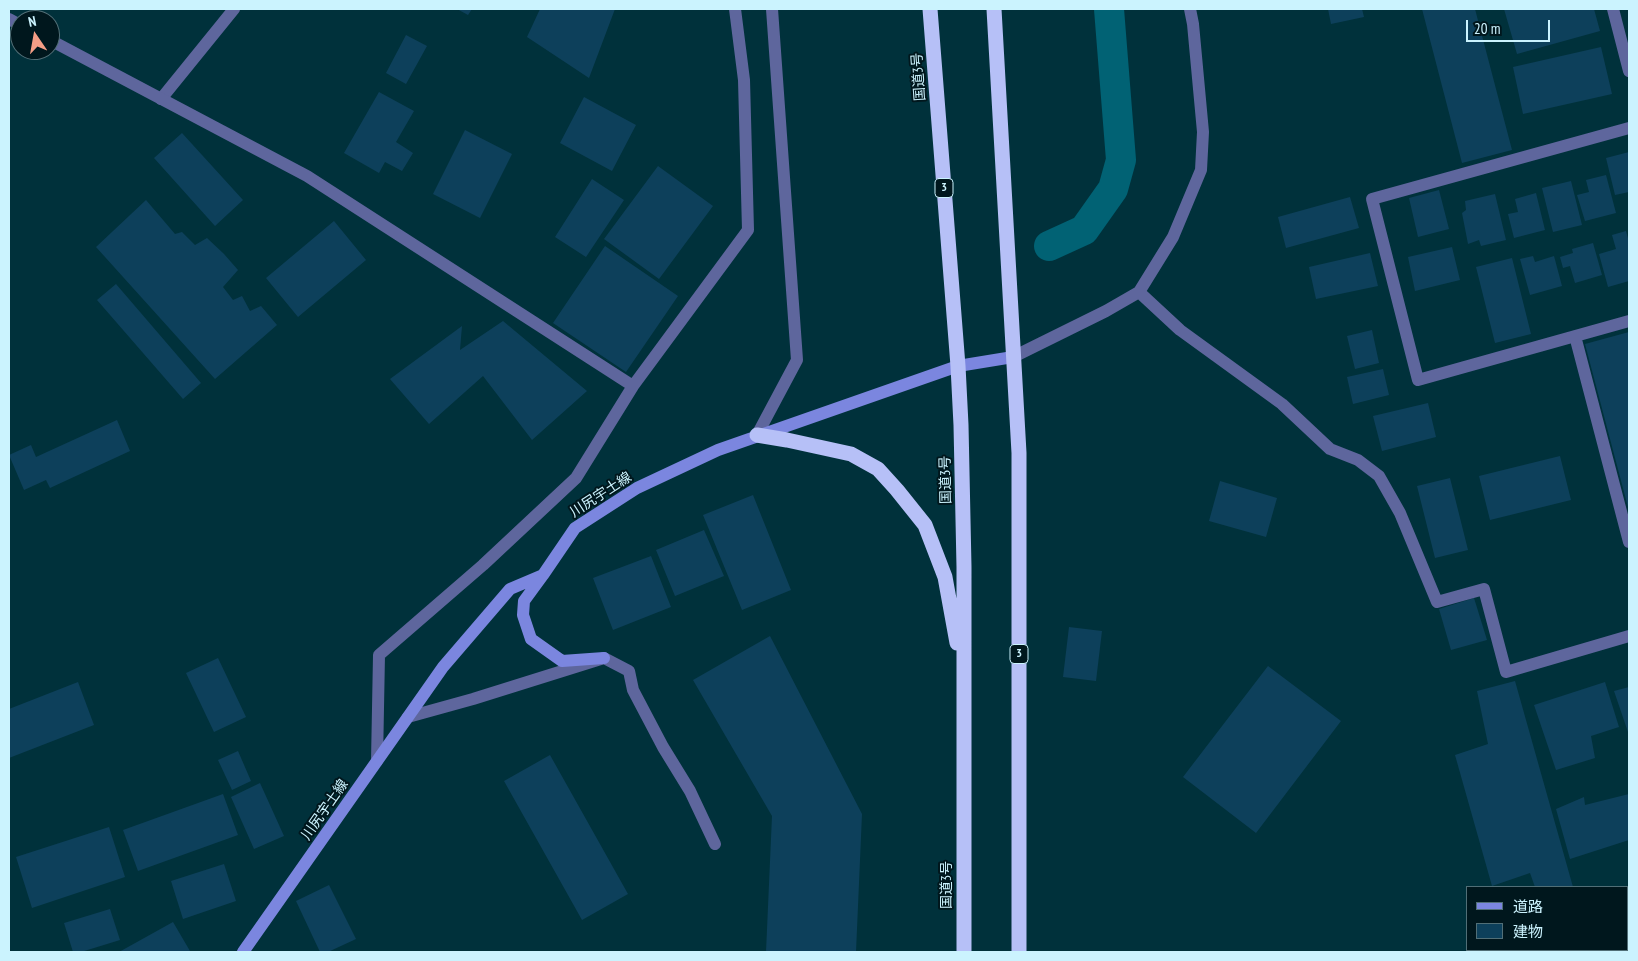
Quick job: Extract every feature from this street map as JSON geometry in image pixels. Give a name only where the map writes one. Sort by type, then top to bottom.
[{"type":"highway","name":"国道3号","points":[[930,9],[958,366],[964,558],[964,952]]},
{"type":"highway","name":"3","points":[[994,9],[1019,453],[1019,952]]},
{"type":"highway","points":[[757,435],[851,454],[878,469],[898,490],[925,525],[945,577],[963,679]]},
{"type":"main road","name":"川尻宇土線","points":[[243,952],[443,667],[510,589],[543,575],[575,528],[637,488],[718,450],[958,366],[1013,357]]},
{"type":"main road","points":[[543,575],[524,601],[523,616],[531,639],[562,661],[604,658]]},
{"type":"street","points":[[161,99],[234,9]]},
{"type":"street","points":[[377,761],[379,655],[483,565],[576,478],[633,386],[748,230],[744,80],[735,9]]},
{"type":"street","points":[[757,435],[797,360],[772,9]]},
{"type":"street","points":[[1013,357],[1106,311],[1139,292],[1173,237],[1201,170],[1203,132],[1190,9]]},
{"type":"street","points":[[1613,9],[1629,71]]},
{"type":"street","points":[[60,45],[307,176],[633,386]]},
{"type":"street","points":[[1629,128],[1372,199],[1418,380],[1629,321]]},
{"type":"street","points":[[1139,292],[1180,330],[1282,404],[1330,449],[1358,460],[1379,476],[1400,513],[1438,602],[1484,589],[1506,672],[1629,636]]},
{"type":"street","points":[[1575,336],[1629,542]]},
{"type":"street","points":[[408,717],[604,658],[629,672],[633,690],[663,747],[690,791],[716,844]]},
{"type":"building","points":[[457,9],[472,9],[468,15]]},
{"type":"building","points":[[540,9],[615,9],[589,78],[527,37]]},
{"type":"building","points":[[1328,9],[1362,9],[1364,17],[1331,24]]},
{"type":"building","points":[[1422,9],[1475,9],[1512,150],[1462,163]]},
{"type":"building","points":[[1504,9],[1594,9],[1600,31],[1517,54]]},
{"type":"building","points":[[406,35],[427,46],[406,84],[386,73]]},
{"type":"building","points":[[1601,47],[1612,94],[1523,114],[1513,67]]},
{"type":"building","points":[[379,92],[414,111],[396,142],[413,153],[402,171],[385,162],[379,173],[344,153]]},
{"type":"building","points":[[584,97],[636,125],[612,171],[560,143]]},
{"type":"building","points":[[465,130],[512,154],[480,218],[433,194]]},
{"type":"building","points":[[182,133],[243,200],[215,226],[154,158]]},
{"type":"building","points":[[1629,152],[1629,192],[1615,195],[1606,158]]},
{"type":"building","points":[[658,166],[713,206],[659,279],[604,239]]},
{"type":"building","points":[[1606,175],[1616,213],[1585,221],[1577,195],[1589,192],[1586,180]]},
{"type":"building","points":[[592,179],[624,200],[586,257],[555,237]]},
{"type":"building","points":[[1571,181],[1582,225],[1553,232],[1542,188]]},
{"type":"building","points":[[1439,190],[1449,229],[1418,237],[1409,198]]},
{"type":"building","points":[[1536,193],[1545,230],[1514,238],[1508,214],[1518,212],[1515,199]]},
{"type":"building","points":[[1495,194],[1506,240],[1481,246],[1479,240],[1468,244],[1462,213],[1466,210],[1465,201]]},
{"type":"building","points":[[1350,197],[1359,228],[1286,248],[1278,217]]},
{"type":"building","points":[[146,200],[175,234],[182,232],[195,245],[207,238],[224,254],[238,270],[223,287],[233,300],[242,296],[250,311],[261,306],[277,325],[215,379],[96,247]]},
{"type":"building","points":[[334,221],[366,260],[298,317],[266,278]]},
{"type":"building","points":[[1626,231],[1629,242],[1629,281],[1608,287],[1599,254],[1616,249],[1612,235]]},
{"type":"building","points":[[1593,243],[1602,275],[1575,283],[1570,266],[1563,268],[1560,257],[1573,253],[1572,249]]},
{"type":"building","points":[[605,246],[678,296],[626,372],[553,323]]},
{"type":"building","points":[[1452,247],[1460,280],[1415,291],[1408,257]]},
{"type":"building","points":[[1370,253],[1378,286],[1316,299],[1309,267]]},
{"type":"building","points":[[1533,256],[1535,262],[1554,256],[1562,286],[1530,295],[1520,259]]},
{"type":"building","points":[[1512,258],[1531,334],[1495,343],[1476,267]]},
{"type":"building","points":[[116,284],[201,383],[183,399],[97,300]]},
{"type":"building","points":[[503,321],[587,391],[532,440],[483,376],[429,424],[390,379],[462,326],[460,350]]},
{"type":"building","points":[[1372,330],[1379,363],[1355,369],[1347,336]]},
{"type":"building","points":[[1629,332],[1629,511],[1585,344]]},
{"type":"building","points":[[1383,369],[1389,395],[1353,404],[1347,377]]},
{"type":"building","points":[[1428,403],[1436,437],[1382,451],[1373,416]]},
{"type":"building","points":[[117,420],[130,451],[50,488],[46,480],[24,490],[9,455],[31,445],[36,457]]},
{"type":"building","points":[[1560,456],[1571,500],[1490,520],[1479,476]]},
{"type":"building","points":[[1450,478],[1468,550],[1435,558],[1417,486]]},
{"type":"building","points":[[1220,481],[1277,498],[1266,537],[1209,521]]},
{"type":"building","points":[[753,495],[791,590],[742,610],[703,515]]},
{"type":"building","points":[[704,530],[724,576],[675,596],[656,550]]},
{"type":"building","points":[[651,556],[671,607],[613,630],[593,578]]},
{"type":"building","points":[[1474,598],[1487,640],[1451,650],[1439,609]]},
{"type":"building","points":[[1069,627],[1102,631],[1096,681],[1063,677]]},
{"type":"building","points":[[770,636],[862,814],[856,952],[766,952],[772,816],[693,680]]},
{"type":"building","points":[[218,658],[246,717],[214,732],[186,673]]},
{"type":"building","points":[[1268,666],[1341,721],[1256,833],[1183,777]]},
{"type":"building","points":[[1515,681],[1573,886],[1535,886],[1530,873],[1492,886],[1455,755],[1488,744],[1477,691]]},
{"type":"building","points":[[78,682],[94,725],[9,758],[9,709]]},
{"type":"building","points":[[1605,682],[1619,727],[1591,736],[1595,758],[1556,770],[1534,705]]},
{"type":"building","points":[[1629,687],[1629,735],[1614,691]]},
{"type":"building","points":[[238,751],[251,781],[232,790],[218,760]]},
{"type":"building","points":[[550,755],[628,894],[582,920],[504,781]]},
{"type":"building","points":[[260,783],[284,836],[254,849],[231,797]]},
{"type":"building","points":[[223,794],[238,835],[138,871],[123,830]]},
{"type":"building","points":[[1629,794],[1629,840],[1570,859],[1556,809],[1584,797],[1585,805]]},
{"type":"building","points":[[109,827],[125,877],[32,908],[16,857]]},
{"type":"building","points":[[224,864],[236,901],[183,919],[171,881]]},
{"type":"building","points":[[329,885],[356,939],[328,952],[320,952],[296,901]]},
{"type":"building","points":[[110,909],[120,940],[81,952],[73,952],[64,923]]},
{"type":"building","points":[[173,922],[190,951],[119,952]]},
{"type":"waterway","points":[[1049,246],[1084,230],[1113,189],[1121,160],[1109,9]]}]
